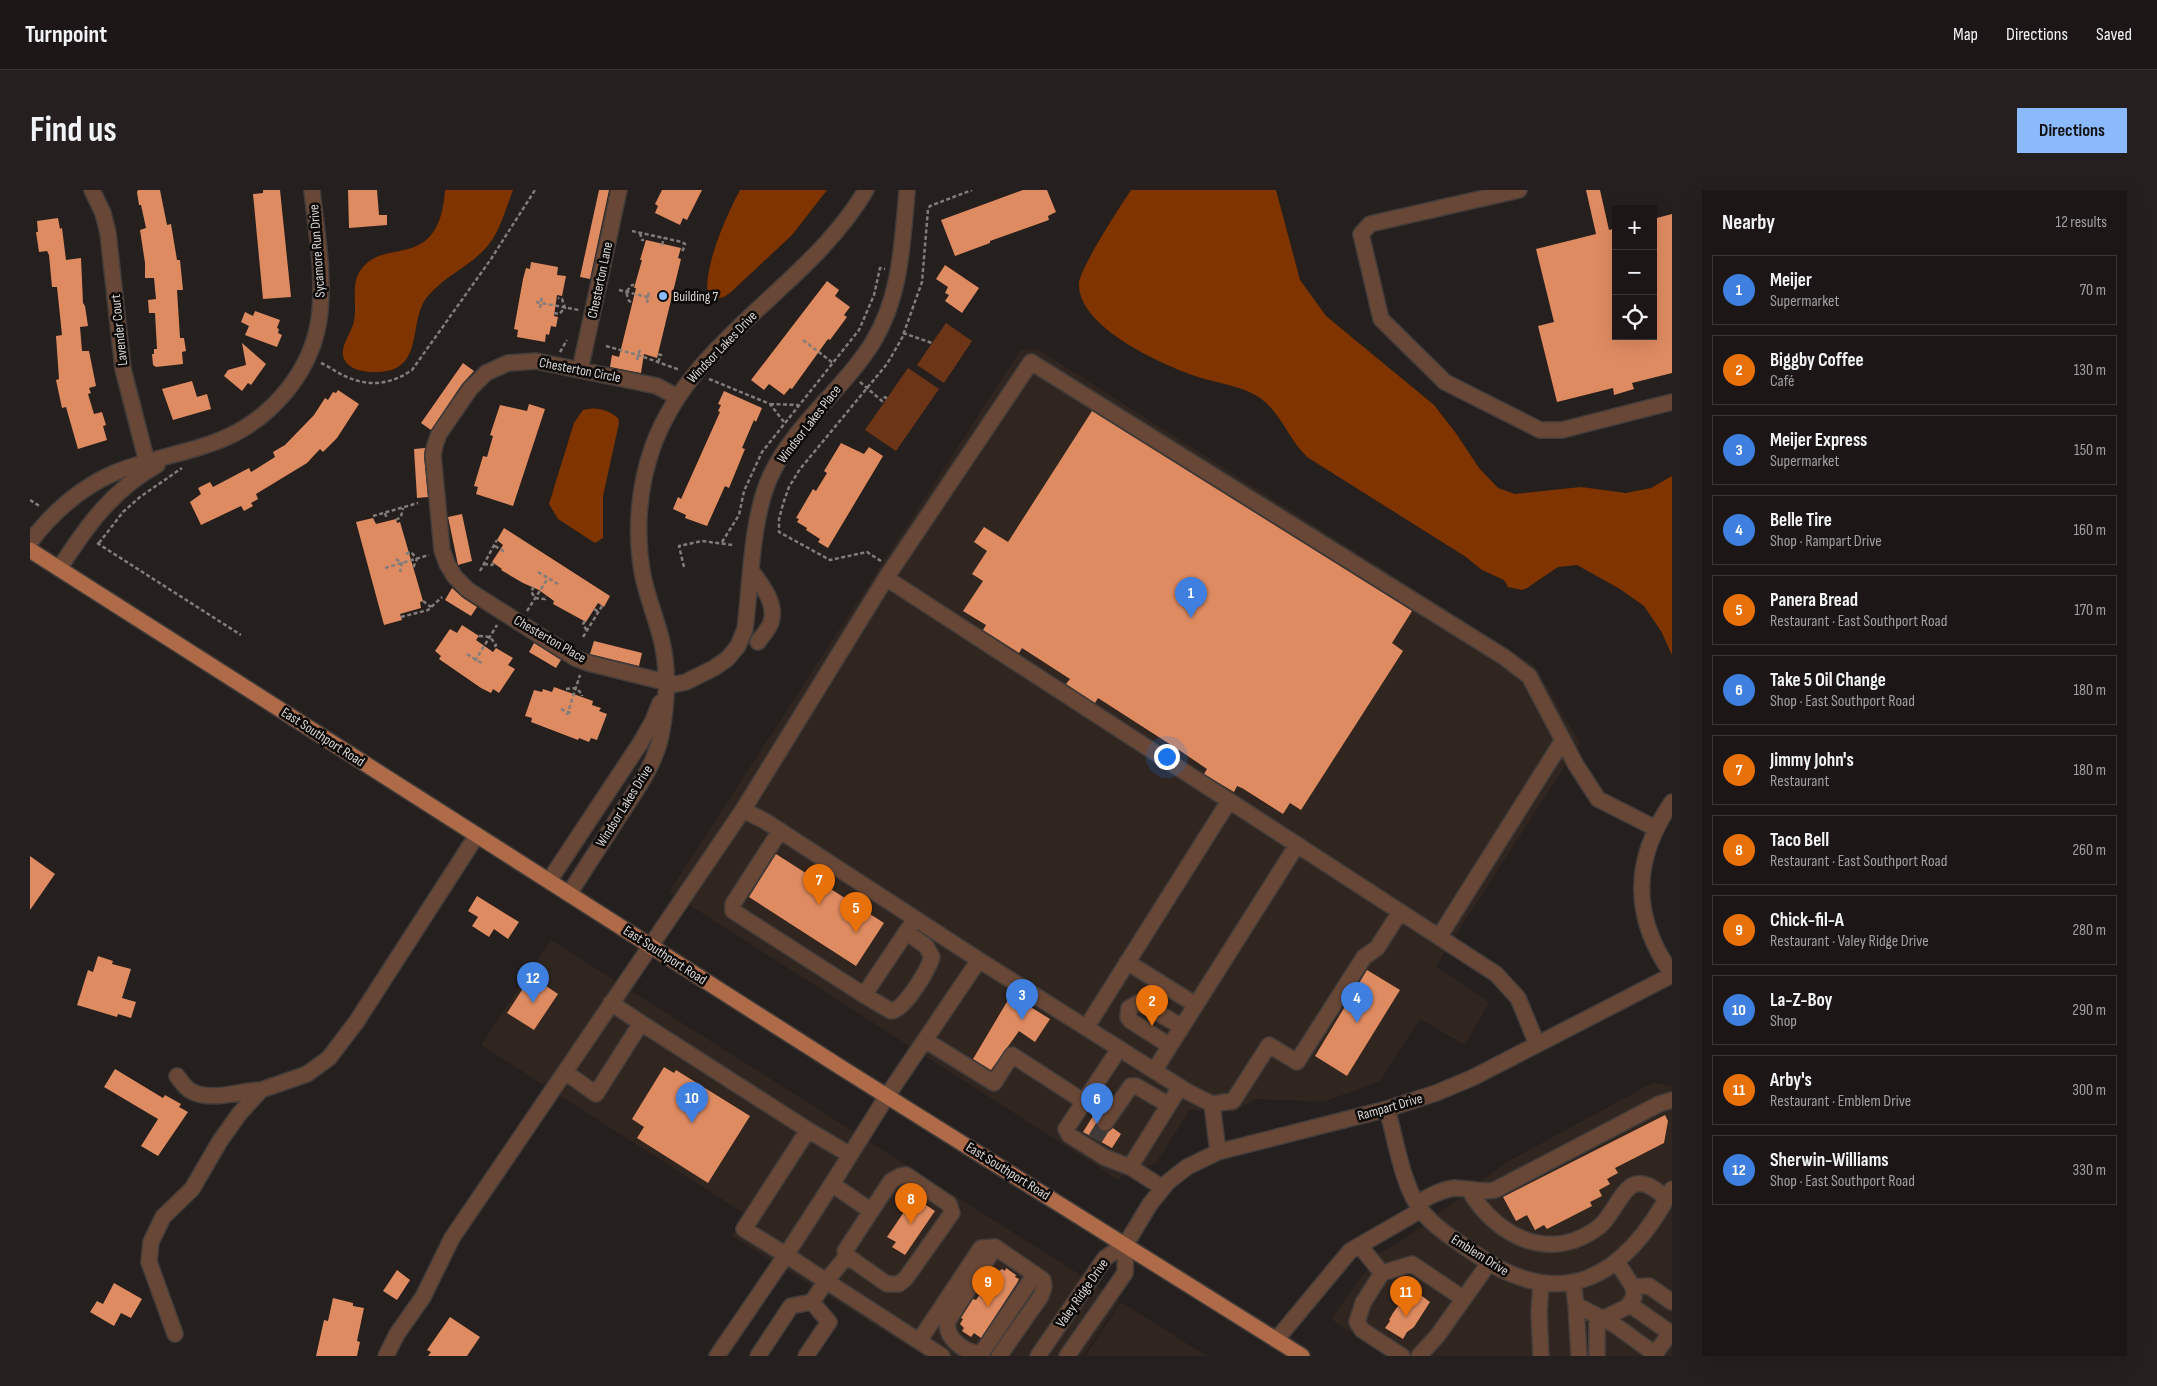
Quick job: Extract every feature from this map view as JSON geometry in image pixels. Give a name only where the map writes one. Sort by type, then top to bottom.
[{"type":"main road","name":"East Southport Road","points":[[30,550],[650,946],[1126,1244],[1296,1354]]},
{"type":"street","name":"Lavender Court","points":[[92,190],[108,233],[123,369],[148,465]]},
{"type":"street","name":"Sycamore Run Drive","points":[[30,542],[50,519],[79,494],[112,474],[148,465],[182,451],[231,436],[258,419],[278,402],[303,366],[314,341],[320,311],[320,280],[312,190]]},
{"type":"street","name":"Chesterton Lane","points":[[580,370],[619,190]]},
{"type":"street","name":"Windsor Lakes Drive","points":[[569,894],[648,771],[660,737],[664,716],[664,651],[644,584],[638,530],[641,495],[649,458],[660,428],[677,397],[705,360],[825,244],[850,214],[866,190]]},
{"type":"street","points":[[1519,190],[1370,224],[1361,234],[1380,319],[1445,382],[1540,430],[1562,430],[1672,402]]},
{"type":"street","name":"Windsor Lakes Place","points":[[665,682],[676,684],[686,682],[714,668],[734,652],[745,629],[759,511],[770,476],[786,451],[869,348],[886,319],[895,294],[908,191]]},
{"type":"street","name":"Chesterton Circle","points":[[450,568],[443,552],[434,455],[435,444],[439,434],[470,389],[486,373],[508,363],[536,361],[657,386],[677,397]]},
{"type":"street","points":[[386,1356],[397,1334],[423,1297],[452,1238],[743,810],[890,573],[1031,362],[1504,656],[1529,676],[1598,800],[1655,828]]},
{"type":"street","name":"Sycamore Run Drive","points":[[59,569],[102,508],[148,465]]},
{"type":"street","name":"Chesterton Place","points":[[450,568],[455,577],[468,590],[576,658],[665,682]]},
{"type":"street","points":[[752,572],[766,591],[772,614],[769,626],[758,642]]},
{"type":"street","points":[[890,573],[1229,801],[1496,974],[1518,998],[1537,1044]]},
{"type":"street","name":"Windsor Lakes Drive","points":[[549,881],[641,742],[653,721],[662,699],[665,682]]},
{"type":"street","points":[[1439,937],[1563,740]]},
{"type":"street","points":[[1086,1028],[1229,801]]},
{"type":"street","points":[[1672,802],[1655,828],[1644,861],[1641,878],[1642,899],[1648,927],[1660,955],[1672,975]]},
{"type":"street","points":[[743,810],[780,831],[1154,1071],[1212,1104],[1233,1101],[1269,1045],[1297,1062],[1364,957],[1377,948],[1400,912]]},
{"type":"street","points":[[780,831],[733,904],[734,911],[891,1011],[895,1011],[903,1006],[927,969],[932,957],[926,946],[906,932]]},
{"type":"street","points":[[177,1076],[189,1090],[208,1097],[261,1090],[307,1074],[329,1058],[358,1020],[477,835]]},
{"type":"street","points":[[1154,1071],[1297,845]]},
{"type":"street","points":[[864,995],[915,919]]},
{"type":"street","points":[[717,1356],[786,1255],[887,1096],[979,960]]},
{"type":"street","points":[[1127,962],[1196,1005]]},
{"type":"street","name":"Rampart Drive","points":[[1126,1244],[1162,1188],[1187,1167],[1218,1152],[1387,1109],[1454,1086],[1672,975]]},
{"type":"street","points":[[1170,1046],[1131,1022],[1128,1017],[1129,1008],[1138,1002],[1182,1027]]},
{"type":"street","points":[[612,1003],[850,1156]]},
{"type":"street","points":[[564,1072],[596,1094],[641,1023]]},
{"type":"street","points":[[925,1040],[994,1083],[1012,1055],[1083,1101]]},
{"type":"street","points":[[1120,1049],[1083,1101],[1066,1129],[1069,1135],[1092,1143],[1104,1156],[1130,1166],[1162,1188]]},
{"type":"street","points":[[1105,1123],[1131,1086],[1136,1086],[1169,1105]]},
{"type":"street","points":[[1130,1166],[1180,1087]]},
{"type":"street","points":[[175,1334],[149,1262],[151,1242],[163,1217],[192,1189],[220,1141],[240,1113],[261,1090]]},
{"type":"street","points":[[1276,1340],[1350,1251],[1445,1189],[1456,1188],[1487,1192],[1495,1190],[1659,1104],[1672,1100]]},
{"type":"street","points":[[1212,1104],[1218,1152]]},
{"type":"street","name":"Emblem Drive","points":[[1387,1109],[1407,1182],[1419,1206],[1436,1226],[1489,1264],[1520,1278],[1541,1283],[1573,1282],[1597,1274],[1617,1262],[1636,1244],[1670,1193]]},
{"type":"street","points":[[808,1130],[744,1229],[942,1356]]},
{"type":"street","points":[[758,1356],[791,1306],[812,1302],[826,1281],[847,1256],[846,1251],[891,1181],[906,1175],[949,1204],[952,1213],[906,1278],[899,1284],[887,1284],[847,1256]]},
{"type":"street","points":[[1469,1190],[1479,1207],[1493,1220],[1519,1238],[1539,1245],[1554,1245],[1589,1234],[1602,1225],[1633,1185],[1642,1183],[1670,1193]]},
{"type":"street","points":[[832,1184],[871,1211]]},
{"type":"street","name":"Valey Ridge Drive","points":[[1038,1356],[1105,1258],[1126,1244]]},
{"type":"street","name":"Valey Ridge Drive","points":[[1067,1356],[1125,1273],[1126,1244]]},
{"type":"street","points":[[1360,1246],[1382,1273]]},
{"type":"street","points":[[995,1247],[948,1322],[948,1332],[951,1338],[974,1353],[983,1351],[1035,1274]]},
{"type":"street","points":[[919,1341],[981,1248],[995,1247],[1043,1280],[1044,1287],[1041,1296],[999,1356]]},
{"type":"street","points":[[1600,1318],[1627,1307],[1634,1297],[1633,1287],[1617,1262]]},
{"type":"street","points":[[1402,1356],[1362,1330],[1358,1322],[1363,1303],[1382,1273],[1412,1264],[1464,1298]]},
{"type":"street","points":[[1419,1356],[1438,1336],[1489,1264]]},
{"type":"street","points":[[1573,1282],[1579,1356]]},
{"type":"street","points":[[1541,1283],[1538,1313],[1541,1356]]},
{"type":"street","points":[[1576,1306],[1615,1325],[1639,1346],[1655,1354],[1662,1318],[1649,1286],[1633,1287]]},
{"type":"street","points":[[806,1356],[829,1322],[812,1302]]},
{"type":"street","points":[[1629,1304],[1662,1318]]},
{"type":"street","points":[[1597,1356],[1600,1318]]},
{"type":"street","points":[[1639,1346],[1662,1318]]},
{"type":"path","points":[[321,362],[352,380],[369,384],[384,383],[401,378],[412,370],[491,260],[535,190]]},
{"type":"path","points":[[890,573],[867,552],[830,560],[779,532],[779,519],[789,487],[800,469],[887,364],[904,333],[922,282],[928,209],[930,206],[972,190]]},
{"type":"path","points":[[632,231],[682,242],[685,244],[684,250],[681,250]]},
{"type":"path","points":[[640,233],[642,240],[644,240]]},
{"type":"path","points":[[662,245],[664,238]]},
{"type":"path","points":[[722,542],[739,515],[744,492],[762,452],[854,337],[874,295],[880,268],[899,270]]},
{"type":"path","points":[[626,292],[634,285]]},
{"type":"path","points":[[618,290],[650,297]]},
{"type":"path","points":[[647,303],[650,291]]},
{"type":"path","points":[[626,292],[631,302]]},
{"type":"path","points":[[540,308],[542,296]]},
{"type":"path","points":[[558,298],[562,299],[565,308]]},
{"type":"path","points":[[536,302],[592,313]]},
{"type":"path","points":[[554,313],[559,314],[565,308]]},
{"type":"path","points":[[904,333],[932,343]]},
{"type":"path","points":[[803,340],[834,363]]},
{"type":"path","points":[[637,360],[640,349]]},
{"type":"path","points":[[658,354],[661,355],[658,362]]},
{"type":"path","points":[[849,373],[882,401],[885,397],[887,399]]},
{"type":"path","points":[[770,404],[798,405]]},
{"type":"path","points":[[30,500],[41,507],[44,513]]},
{"type":"path","points":[[373,516],[418,503]]},
{"type":"path","points":[[396,520],[401,517],[403,508]]},
{"type":"path","points":[[385,513],[387,519]]},
{"type":"path","points":[[480,571],[497,540]]},
{"type":"path","points":[[684,567],[678,546],[702,541],[722,542],[733,545]]},
{"type":"path","points":[[90,543],[98,543],[241,634]]},
{"type":"path","points":[[495,546],[505,552]]},
{"type":"path","points":[[406,554],[411,552],[417,559]]},
{"type":"path","points":[[385,568],[443,552]]},
{"type":"path","points":[[396,559],[402,563]]},
{"type":"path","points":[[414,568],[417,559]]},
{"type":"path","points":[[484,564],[492,565],[494,562]]},
{"type":"path","points":[[400,572],[402,563]]},
{"type":"path","points":[[538,572],[558,584]]},
{"type":"path","points":[[531,605],[548,578]]},
{"type":"path","points":[[534,587],[531,590],[535,598]]},
{"type":"path","points":[[535,598],[545,599],[546,596]]},
{"type":"path","points":[[401,617],[412,612],[428,610],[442,597]]},
{"type":"path","points":[[423,601],[431,607]]},
{"type":"path","points":[[583,638],[602,606]]},
{"type":"path","points":[[594,609],[598,612]]},
{"type":"path","points":[[476,660],[505,613]]},
{"type":"path","points":[[585,621],[583,624],[587,631]]},
{"type":"path","points":[[479,636],[490,637],[496,645],[494,647]]},
{"type":"path","points":[[467,654],[483,664]]},
{"type":"path","points":[[568,713],[585,661]]},
{"type":"path","points":[[566,689],[576,688]]},
{"type":"path","points":[[576,688],[582,696]]},
{"type":"path","points":[[561,709],[573,714]]},
{"type":"shaded area","points":[[445,190],[513,190],[501,222],[489,245],[441,283],[428,296],[418,318],[410,353],[404,363],[394,369],[379,372],[353,368],[345,361],[343,350],[354,321],[355,284],[360,270],[370,260],[418,246],[425,241],[440,219]]},
{"type":"shaded area","points":[[740,190],[827,190],[792,235],[731,292],[724,297],[709,300],[707,289],[711,260],[722,228]]},
{"type":"shaded area","points":[[1131,190],[1276,190],[1300,280],[1326,316],[1434,405],[1479,468],[1498,488],[1515,494],[1581,487],[1626,493],[1651,488],[1672,476],[1672,655],[1661,631],[1644,606],[1620,589],[1577,565],[1558,567],[1522,590],[1508,587],[1504,580],[1482,570],[1466,557],[1307,457],[1294,442],[1272,409],[1257,396],[1162,363],[1124,342],[1106,329],[1092,314],[1082,299],[1079,283],[1093,251]]},
{"type":"shaded area","points":[[946,323],[972,341],[944,383],[917,365]]},
{"type":"shaded area","points":[[1036,348],[1535,666],[1580,743],[1436,966],[1489,1002],[1465,1045],[1420,1019],[1380,1081],[1324,1102],[1256,1099],[1234,1112],[1190,1110],[1156,1163],[1117,1179],[669,892],[1020,351]]},
{"type":"shaded area","points":[[908,368],[939,389],[896,451],[865,430]]},
{"type":"shaded area","points":[[600,409],[611,413],[618,418],[619,423],[603,496],[603,538],[595,543],[558,519],[549,504],[574,423],[583,410]]},
{"type":"shaded area","points":[[551,940],[1120,1300],[1083,1356],[924,1356],[732,1236],[745,1214],[481,1045]]},
{"type":"shaded area","points":[[1654,1082],[1672,1086],[1672,1356],[1386,1356],[1331,1319],[1378,1254],[1407,1237],[1505,1163]]},
{"type":"shaded area","points":[[1121,1302],[1207,1356],[1085,1356]]},
{"type":"building","points":[[138,190],[160,190],[167,225],[171,224],[177,260],[180,260],[183,290],[177,290],[180,338],[184,338],[186,351],[182,352],[183,364],[156,367],[153,365],[152,354],[154,354],[154,349],[157,349],[155,313],[149,313],[148,300],[156,299],[154,278],[145,278],[145,263],[140,230],[146,228],[141,205],[139,205]]},
{"type":"building","points":[[263,190],[280,190],[291,297],[263,299],[253,194],[263,193]]},
{"type":"building","points":[[348,190],[377,190],[379,215],[387,215],[387,225],[349,228]]},
{"type":"building","points":[[599,190],[609,190],[590,279],[580,277]]},
{"type":"building","points":[[662,190],[702,190],[687,220],[683,218],[680,225],[655,213],[658,206],[655,204]]},
{"type":"building","points":[[1023,190],[1047,190],[1056,212],[1048,216],[1049,220],[955,256],[941,220]]},
{"type":"building","points":[[1586,190],[1600,190],[1609,230],[1612,229],[1612,340],[1657,340],[1657,218],[1672,214],[1672,373],[1632,383],[1634,389],[1614,395],[1613,388],[1557,402],[1538,326],[1554,322],[1536,249],[1596,234]]},
{"type":"building","points":[[58,218],[60,229],[62,228],[66,260],[81,258],[83,303],[88,326],[80,327],[82,351],[89,351],[96,386],[89,388],[91,393],[88,394],[94,414],[102,412],[106,425],[103,426],[107,440],[78,449],[66,407],[62,408],[56,380],[59,379],[56,336],[62,335],[57,287],[52,287],[49,255],[47,251],[39,252],[36,232],[38,232],[37,221]]},
{"type":"building","name":"Building 7","points":[[646,240],[681,248],[678,258],[681,259],[657,358],[644,354],[641,373],[610,367],[612,355],[619,357]]},
{"type":"building","points":[[531,262],[558,267],[557,275],[566,276],[562,296],[557,295],[554,316],[558,317],[556,327],[551,326],[549,335],[546,334],[545,342],[517,337],[518,330],[514,329],[523,279],[526,268],[530,269]]},
{"type":"building","points":[[945,265],[979,288],[962,313],[945,301],[949,295],[945,293],[948,287],[936,279]]},
{"type":"building","points":[[827,281],[839,290],[835,296],[850,307],[844,315],[847,317],[830,340],[828,339],[792,389],[790,388],[784,395],[769,384],[764,390],[751,380]]},
{"type":"building","points":[[255,311],[280,320],[277,328],[279,329],[278,333],[282,335],[277,347],[245,335],[249,326],[241,322],[245,312],[253,316]]},
{"type":"building","points":[[242,343],[266,364],[251,385],[248,383],[242,391],[224,376],[228,370],[246,365]]},
{"type":"building","points":[[463,363],[474,371],[462,384],[431,430],[421,423]]},
{"type":"building","points":[[192,381],[197,397],[207,394],[211,409],[173,420],[162,389]]},
{"type":"building","points":[[338,390],[359,404],[337,438],[323,452],[320,449],[307,463],[256,494],[258,499],[251,503],[253,506],[244,511],[241,506],[201,525],[190,502],[201,494],[198,488],[210,482],[213,487],[249,468],[251,472],[275,457],[273,452],[285,445],[314,415],[325,398],[328,400],[333,392],[336,393]]},
{"type":"building","points":[[724,391],[762,408],[756,422],[754,420],[742,448],[745,449],[729,488],[725,486],[707,526],[685,518],[686,515],[673,509],[678,497],[681,499],[720,412],[718,411],[721,405],[718,404]]},
{"type":"building","points":[[529,404],[545,409],[513,506],[476,494],[478,487],[474,486],[483,456],[487,457],[493,436],[490,435],[500,405],[527,411]]},
{"type":"building","points":[[1092,411],[1412,611],[1392,643],[1403,651],[1301,810],[1290,803],[1283,814],[1242,788],[1237,786],[1234,792],[1204,774],[1207,769],[1098,698],[1095,703],[1066,684],[1070,679],[1022,648],[1019,653],[983,630],[986,625],[963,611],[983,581],[972,574],[987,551],[974,542],[984,527],[1008,542]]},
{"type":"building","points":[[841,443],[864,454],[869,447],[883,456],[828,548],[818,542],[820,539],[806,530],[807,528],[797,522],[799,519],[796,518],[813,489],[816,491],[827,473],[824,471]]},
{"type":"building","points":[[425,448],[428,497],[417,498],[414,449]]},
{"type":"building","points":[[462,514],[472,561],[458,565],[448,517]]},
{"type":"building","points":[[373,518],[376,524],[396,519],[397,523],[400,522],[423,601],[420,602],[421,608],[400,614],[402,620],[384,625],[356,522]]},
{"type":"building","points":[[504,528],[610,596],[604,607],[598,603],[586,622],[553,604],[554,601],[539,590],[501,570],[492,562],[503,545],[497,540]]},
{"type":"building","points":[[452,588],[477,607],[471,616],[445,600]]},
{"type":"building","points":[[462,625],[479,636],[476,640],[493,652],[496,648],[513,658],[508,665],[515,669],[499,693],[493,689],[491,693],[481,688],[439,659],[441,656],[435,651],[450,629],[457,633]]},
{"type":"building","points":[[594,641],[642,653],[639,666],[590,654]]},
{"type":"building","points":[[534,643],[561,660],[556,668],[529,652]]},
{"type":"building","points":[[554,687],[593,701],[592,705],[601,708],[599,711],[607,714],[597,740],[591,738],[589,742],[579,738],[578,740],[531,722],[532,718],[525,716],[534,690],[542,692],[543,689],[552,692]]},
{"type":"building","points":[[776,854],[884,923],[856,966],[749,897]]},
{"type":"building","points":[[30,856],[55,874],[30,910]]},
{"type":"building","points":[[477,896],[519,922],[508,939],[494,929],[489,937],[472,926],[478,917],[468,911]]},
{"type":"building","points":[[98,956],[113,961],[112,964],[131,969],[122,998],[136,1002],[131,1018],[118,1014],[117,1017],[77,1005],[88,970],[93,972]]},
{"type":"building","points":[[1367,970],[1400,990],[1347,1076],[1315,1056]]},
{"type":"building","points":[[531,976],[558,994],[534,1030],[507,1013]]},
{"type":"building","points":[[1011,995],[1050,1019],[1035,1042],[1019,1031],[991,1070],[973,1059]]},
{"type":"building","points":[[664,1067],[674,1073],[676,1070],[750,1116],[708,1183],[637,1138],[644,1127],[632,1119]]},
{"type":"building","points":[[115,1069],[163,1098],[165,1095],[181,1104],[179,1107],[188,1112],[158,1156],[141,1146],[158,1119],[104,1087]]},
{"type":"building","points":[[1665,1115],[1668,1121],[1664,1143],[1615,1168],[1618,1173],[1607,1179],[1610,1184],[1599,1190],[1602,1196],[1590,1202],[1592,1206],[1547,1229],[1544,1225],[1535,1230],[1527,1215],[1516,1221],[1503,1197]]},
{"type":"building","points":[[1093,1116],[1097,1118],[1096,1126],[1100,1131],[1108,1132],[1113,1128],[1121,1134],[1112,1148],[1083,1132]]},
{"type":"building","points":[[914,1197],[935,1211],[905,1255],[892,1247],[896,1242],[887,1237]]},
{"type":"building","points":[[1006,1268],[1019,1279],[1017,1283],[981,1338],[974,1333],[971,1337],[962,1331],[964,1328],[960,1324],[963,1319],[961,1318],[973,1299],[976,1300],[993,1275],[1002,1269],[1005,1271]]},
{"type":"building","points":[[397,1270],[410,1280],[397,1300],[383,1291]]},
{"type":"building","points":[[114,1283],[142,1299],[131,1318],[121,1313],[114,1326],[90,1312],[97,1301],[103,1304]]},
{"type":"building","points":[[1411,1288],[1430,1302],[1414,1327],[1407,1332],[1403,1339],[1385,1328]]},
{"type":"building","points":[[333,1298],[364,1308],[357,1341],[360,1342],[357,1356],[316,1356],[324,1320],[328,1321]]},
{"type":"building","points":[[450,1317],[480,1337],[467,1356],[428,1356],[431,1352],[427,1350]]},
{"type":"tunnel","points":[[1095,1139],[1105,1123]]},
{"type":"place","name":"Building 7","points":[[663,296]]},
{"type":"place","name":"Meijer","points":[[1191,618]]},
{"type":"place","name":"Jimmy John's","points":[[819,905]]},
{"type":"place","name":"Panera Bread","points":[[856,933]]},
{"type":"place","name":"Sherwin-Williams","points":[[533,1003]]},
{"type":"place","name":"Meijer Express","points":[[1022,1020]]},
{"type":"place","name":"Belle Tire","points":[[1357,1023]]},
{"type":"place","name":"Biggby Coffee","points":[[1152,1026]]},
{"type":"place","name":"La-Z-Boy","points":[[692,1123]]},
{"type":"place","name":"Take 5 Oil Change","points":[[1097,1124]]},
{"type":"place","name":"Taco Bell","points":[[911,1224]]},
{"type":"place","name":"Chick-fil-A","points":[[988,1307]]},
{"type":"place","name":"Arby's","points":[[1406,1317]]}]
